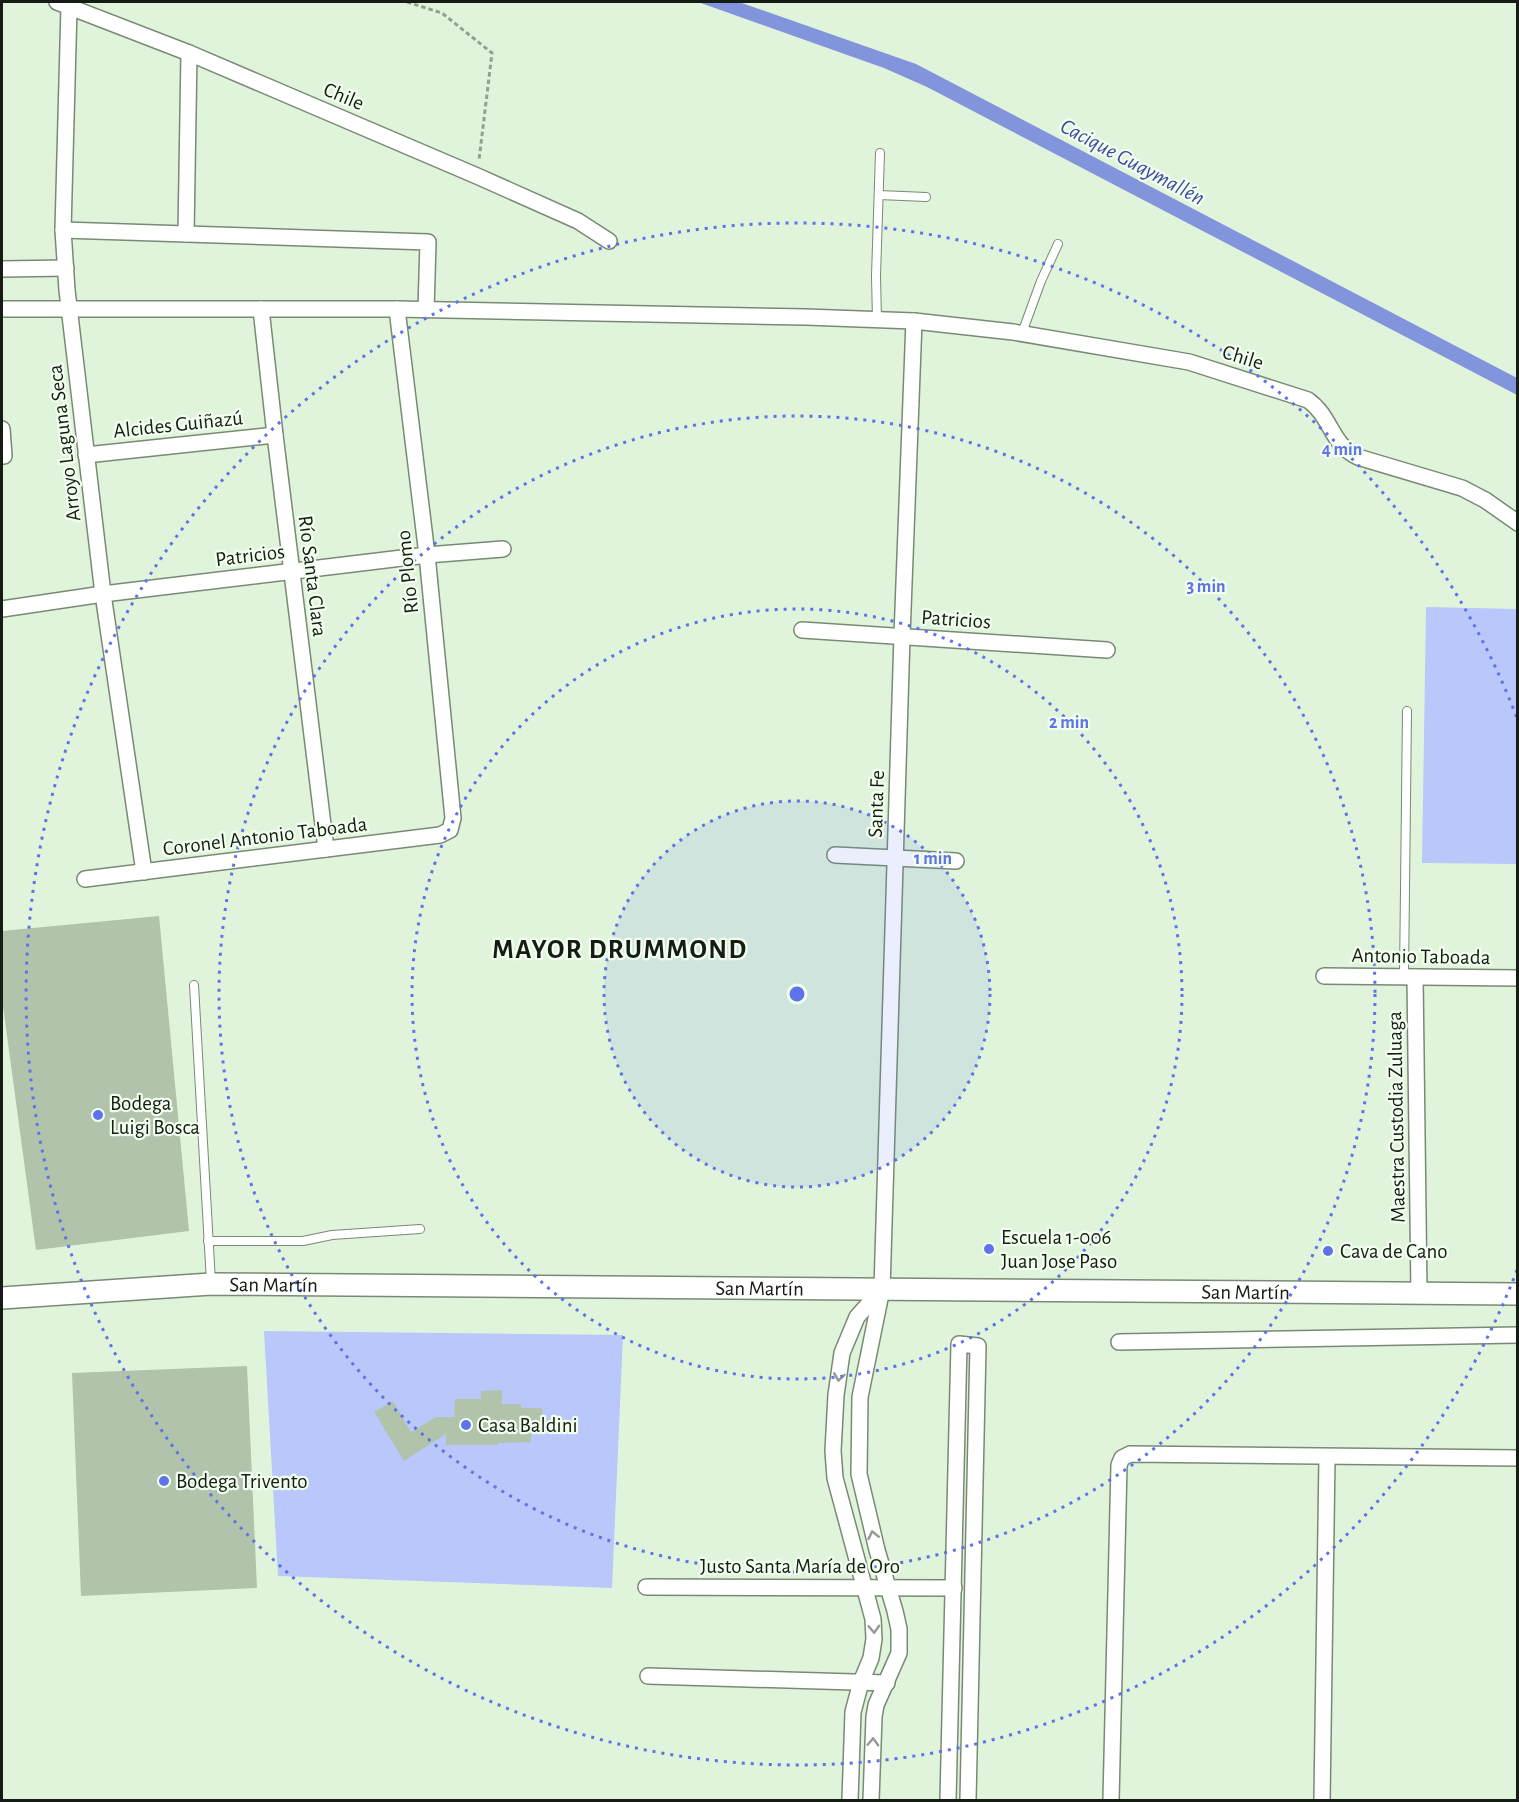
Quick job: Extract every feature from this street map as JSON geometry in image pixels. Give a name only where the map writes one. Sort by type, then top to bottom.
[{"type":"main road","name":"San Martín","points":[[2,1298],[211,1284],[1518,1294]]},
{"type":"street","name":"Chile","points":[[63,4],[189,53],[477,176],[578,221],[609,241]]},
{"type":"street","name":"Arroyo Laguna Seca","points":[[63,4],[63,230],[69,308],[103,594],[144,872]]},
{"type":"street","points":[[186,234],[189,53]]},
{"type":"street","points":[[63,230],[428,242],[426,310]]},
{"type":"street","points":[[2,269],[66,268]]},
{"type":"street","name":"Chile","points":[[2,309],[397,309],[794,317],[914,321],[1022,333],[1189,362],[1308,400],[1318,407],[1341,446],[1350,454],[1462,488],[1485,500],[1518,523]]},
{"type":"street","name":"Río Santa Clara","points":[[261,309],[326,849]]},
{"type":"street","name":"Río Plomo","points":[[397,309],[427,555],[453,818],[450,830]]},
{"type":"street","name":"Santa Fe","points":[[871,1800],[876,1705],[899,1653],[899,1629],[859,1474],[860,1397],[882,1289],[914,321]]},
{"type":"street","points":[[2,429],[4,456]]},
{"type":"street","name":"Alcides Guiñazú","points":[[86,455],[275,435]]},
{"type":"street","name":"Patricios","points":[[2,609],[292,571],[427,555],[503,549]]},
{"type":"street","name":"Patricios","points":[[802,630],[1107,650]]},
{"type":"street","name":"Coronel Antonio Taboada","points":[[85,879],[440,835],[450,830]]},
{"type":"street","points":[[835,855],[956,861]]},
{"type":"street","name":"Antonio Taboada","points":[[1324,976],[1518,978]]},
{"type":"street","name":"Maestra Custodia Zuluaga","points":[[1409,977],[1419,1293]]},
{"type":"street","points":[[850,1800],[853,1712],[861,1682],[872,1658],[874,1639],[873,1619],[835,1478],[833,1431],[842,1353],[857,1317],[882,1289]]},
{"type":"street","points":[[1119,1342],[1518,1335]]},
{"type":"street","points":[[948,1800],[959,1344],[978,1346],[968,1800]]},
{"type":"street","points":[[842,1353],[868,1356]]},
{"type":"street","points":[[1112,1800],[1119,1465],[1122,1458],[1130,1454],[1518,1458]]},
{"type":"street","points":[[1322,1800],[1327,1457]]},
{"type":"street","points":[[835,1478],[859,1474]]},
{"type":"street","name":"Justo Santa María de Oro","points":[[646,1587],[954,1588]]},
{"type":"street","points":[[648,1676],[886,1683]]},
{"type":"lane","points":[[877,320],[880,153]]},
{"type":"lane","points":[[879,195],[926,197]]},
{"type":"lane","points":[[1022,333],[1041,281],[1058,244]]},
{"type":"lane","points":[[1407,711],[1409,977]]},
{"type":"lane","points":[[194,985],[211,1284]]},
{"type":"lane","points":[[208,1241],[303,1241],[332,1235],[420,1229]]},
{"type":"path","points":[[407,2],[442,13],[492,53],[477,176]]},
{"type":"shaded area","points":[[698,2],[739,2],[916,64],[1517,378],[1517,395],[927,87],[884,68]]},
{"type":"shaded area","points":[[1426,607],[1517,609],[1517,864],[1422,863]]},
{"type":"shaded area","points":[[264,1331],[623,1335],[612,1588],[278,1576]]},
{"type":"building","name":"Bodega Luigi Bosca","points":[[159,916],[189,1231],[36,1250],[2,999],[2,931]]},
{"type":"building","name":"Bodega Trivento","points":[[247,1366],[257,1588],[81,1596],[72,1373]]},
{"type":"building","name":"Casa Baldini","points":[[502,1390],[502,1404],[521,1404],[521,1408],[542,1408],[543,1431],[531,1432],[531,1442],[498,1443],[498,1445],[446,1445],[446,1434],[404,1461],[374,1412],[393,1401],[411,1432],[436,1417],[454,1417],[455,1399],[481,1399],[481,1391]]},
{"type":"place","name":"Bodega Luigi Bosca","points":[[98,1115]]},
{"type":"place","name":"Escuela 1-006 Juan Jose Paso","points":[[989,1249]]},
{"type":"place","name":"Cava de Cano","points":[[1328,1251]]},
{"type":"place","name":"Casa Baldini","points":[[466,1425]]},
{"type":"place","name":"Bodega Trivento","points":[[164,1481]]},
{"type":"district","name":"MAYOR DRUMMOND","points":[[620,949]]},
{"type":"water label","name":"Cacique Guaymallén","points":[[1133,161]]}]
